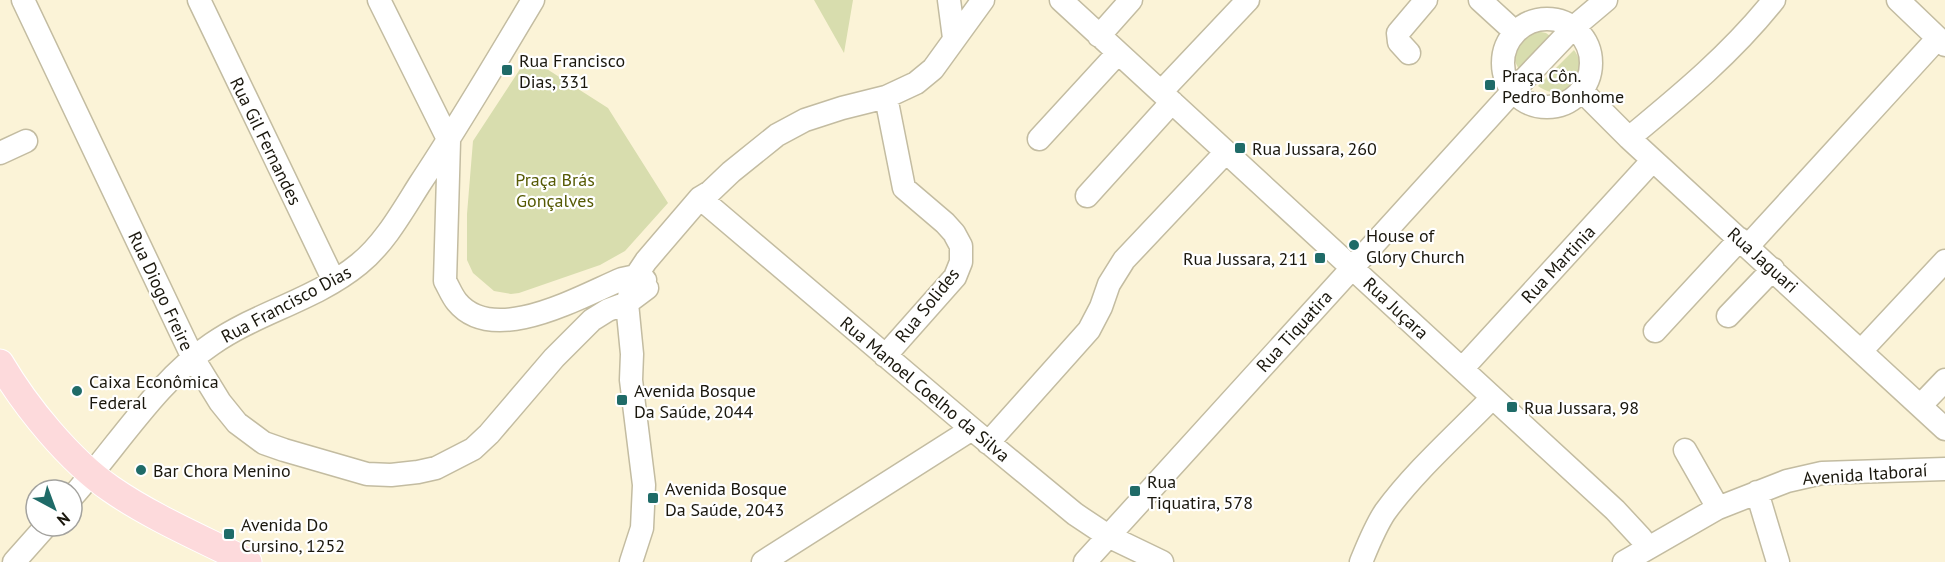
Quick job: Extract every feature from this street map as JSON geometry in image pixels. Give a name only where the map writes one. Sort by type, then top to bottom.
[{"type":"main road","points":[[0,363],[45,426],[92,474],[113,490],[153,513],[248,562]]},
{"type":"street","name":"Rua Diogo Freire","points":[[23,0],[193,358],[220,402],[237,423],[264,443],[366,474],[391,475],[436,468],[473,449],[583,329],[600,314],[627,303]]},
{"type":"street","name":"Rua Gil Fernandes","points":[[199,0],[334,281]]},
{"type":"street","points":[[380,0],[449,141],[445,281],[456,302],[467,311],[483,317],[508,321],[533,316],[622,279],[644,282]]},
{"type":"street","name":"Rua Francisco Dias","points":[[84,483],[156,396],[193,358],[234,330],[334,281],[359,264],[374,249],[449,141],[533,0]]},
{"type":"street","points":[[949,0],[954,38]]},
{"type":"street","points":[[632,354],[646,261],[731,172],[777,135],[805,120],[886,97],[916,83],[933,69],[983,0]]},
{"type":"street","name":"Rua Juçara","points":[[1061,0],[1615,510],[1641,538],[1647,548]]},
{"type":"street","points":[[1100,36],[1131,0]]},
{"type":"street","points":[[1087,196],[1248,0]]},
{"type":"street","points":[[1409,53],[1399,42],[1398,33],[1426,0]]},
{"type":"street","points":[[1480,0],[1515,32]]},
{"type":"street","name":"Rua Tiquatira","points":[[1085,562],[1513,92],[1574,27],[1606,0]]},
{"type":"street","points":[[1629,138],[1714,65],[1751,29],[1774,0]]},
{"type":"street","points":[[1654,331],[1941,42],[1898,0]]},
{"type":"street","points":[[1544,18],[1560,20],[1574,27],[1586,41],[1592,58],[1590,76],[1582,91],[1565,104],[1546,107],[1528,103],[1513,92],[1506,81],[1502,64],[1506,47],[1515,32],[1528,22],[1544,18]]},
{"type":"street","points":[[1039,139],[1118,53]]},
{"type":"street","name":"Rua Jaguari","points":[[1582,91],[1629,138],[1773,268],[1945,429]]},
{"type":"street","name":"Rua Solides","points":[[885,356],[955,277],[962,254],[961,246],[954,233],[904,188],[886,97]]},
{"type":"street","points":[[0,153],[26,141]]},
{"type":"street","points":[[763,562],[980,436],[1089,330],[1101,307],[1109,284],[1124,260],[1226,152]]},
{"type":"street","name":"Rua Martinia","points":[[1462,369],[1653,160]]},
{"type":"street","name":"Rua Manoel Coelho da Silva","points":[[706,198],[885,356],[1075,514],[1108,536],[1162,562]]},
{"type":"street","points":[[1862,351],[1945,261]]},
{"type":"street","points":[[1728,316],[1773,268]]},
{"type":"street","points":[[631,562],[642,528],[644,485],[631,380],[632,354],[627,303],[644,282]]},
{"type":"street","points":[[575,298],[586,314],[583,329]]},
{"type":"street","points":[[1921,405],[1945,380]]},
{"type":"street","points":[[1362,562],[1377,525],[1386,512],[1413,480],[1492,398]]},
{"type":"street","points":[[1685,450],[1718,508]]},
{"type":"street","name":"Avenida Itaboraí","points":[[1624,562],[1718,508],[1787,481],[1822,473],[1945,470]]},
{"type":"street","points":[[1757,492],[1778,562]]},
{"type":"street","points":[[14,562],[35,538]]},
{"type":"green space","points":[[814,0],[853,0],[844,53]]},
{"type":"green space","points":[[1536,31],[1546,33],[1553,38],[1521,72],[1514,58],[1515,46],[1522,36]]},
{"type":"green space","points":[[1574,50],[1581,70],[1574,86],[1559,93],[1538,86]]},
{"type":"green space","name":"Praça Brás Gonçalves","points":[[528,57],[608,108],[668,203],[625,251],[600,265],[511,294],[494,291],[473,273],[467,260],[467,214],[473,141]]},
{"type":"place","name":"Rua Francisco Dias, 331","points":[[507,70]]},
{"type":"place","name":"Praça Côn. Pedro Bonhome","points":[[1490,85]]},
{"type":"place","name":"Rua Jussara, 260","points":[[1240,148]]},
{"type":"place","name":"House of Glory Church","points":[[1354,245]]},
{"type":"place","name":"Rua Jussara, 211","points":[[1320,258]]},
{"type":"place","name":"Caixa Econômica Federal","points":[[77,391]]},
{"type":"place","name":"Avenida Bosque Da Saúde, 2044","points":[[622,400]]},
{"type":"place","name":"Rua Jussara, 98","points":[[1512,407]]},
{"type":"place","name":"Bar Chora Menino","points":[[141,470]]},
{"type":"place","name":"Rua Tiquatira, 578","points":[[1135,491]]},
{"type":"place","name":"Avenida Bosque Da Saúde, 2043","points":[[653,498]]},
{"type":"place","name":"Avenida Do Cursino, 1252","points":[[229,534]]}]
